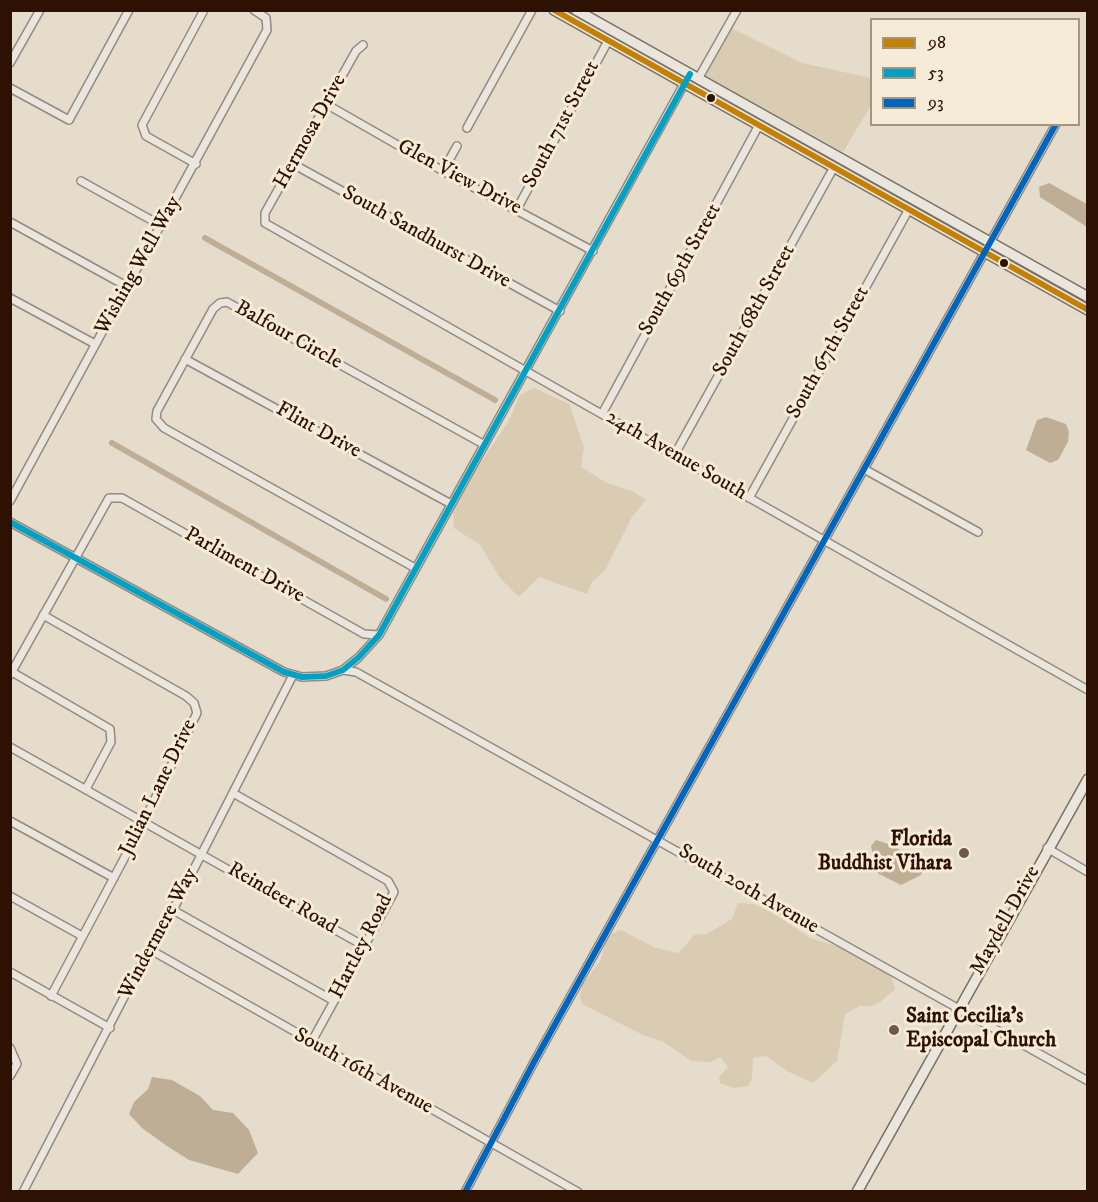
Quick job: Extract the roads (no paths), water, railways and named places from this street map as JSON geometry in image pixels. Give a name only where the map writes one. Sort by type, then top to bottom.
[{"type":"main road","points":[[554,10],[909,209],[1088,297]]},
{"type":"main road","points":[[576,10],[987,247],[1047,287],[1088,310]]},
{"type":"main road","points":[[689,86],[694,77]]},
{"type":"main road","points":[[1047,287],[1062,290],[1088,302]]},
{"type":"main road","name":"Maydell Drive","points":[[857,1191],[1088,778]]},
{"type":"street","points":[[10,63],[40,10]]},
{"type":"street","points":[[10,88],[69,120],[129,10]]},
{"type":"street","points":[[196,164],[147,136],[142,124],[204,10]]},
{"type":"street","name":"Wishing Well Way","points":[[10,501],[196,164],[267,30],[266,18],[254,10]]},
{"type":"street","points":[[466,128],[532,10]]},
{"type":"street","points":[[694,77],[737,10]]},
{"type":"street","name":"South 71st Street","points":[[517,209],[608,41]]},
{"type":"street","name":"Hermosa Drive","points":[[265,223],[265,213],[326,104],[363,45]]},
{"type":"street","points":[[10,522],[293,675],[326,676],[343,670],[360,657],[379,635],[483,444],[689,86]]},
{"type":"street","name":"Glen View Drive","points":[[326,104],[443,171],[593,251]]},
{"type":"street","name":"South 69th Street","points":[[602,414],[759,125]]},
{"type":"street","points":[[465,1191],[539,1052],[660,839],[1055,126]]},
{"type":"street","points":[[443,171],[457,146]]},
{"type":"street","name":"South Sandhurst Drive","points":[[293,164],[560,311]]},
{"type":"street","name":"South 68th Street","points":[[675,454],[834,167]]},
{"type":"street","points":[[81,181],[162,226]]},
{"type":"street","name":"South 67th Street","points":[[749,498],[909,209]]},
{"type":"street","points":[[10,222],[128,287]]},
{"type":"street","name":"24th Avenue South","points":[[265,223],[675,454],[823,542],[1088,690]]},
{"type":"street","points":[[10,298],[95,344]]},
{"type":"street","name":"Balfour Circle","points":[[415,568],[161,426],[156,419],[157,411],[185,359],[213,309],[220,303],[227,302],[483,444]]},
{"type":"street","name":"Flint Drive","points":[[185,359],[451,504]]},
{"type":"street","points":[[864,469],[978,531]]},
{"type":"street","name":"Parliment Drive","points":[[75,557],[109,498],[122,498],[364,634],[379,635]]},
{"type":"street","points":[[75,557],[11,673],[110,729],[111,741],[86,789]]},
{"type":"street","name":"Julian Lane Drive","points":[[43,615],[186,696],[196,706],[194,723],[51,996]]},
{"type":"street","name":"South 20th Avenue","points":[[343,670],[356,672],[660,839],[957,1009],[1088,1081]]},
{"type":"street","name":"Windermere Way","points":[[23,1191],[110,1028],[149,949],[173,910],[293,675]]},
{"type":"street","name":"Reindeer Road","points":[[10,747],[364,946]]},
{"type":"street","name":"Hartley Road","points":[[233,793],[388,881],[394,892],[311,1043]]},
{"type":"street","points":[[10,821],[114,878]]},
{"type":"street","points":[[1047,848],[1088,872]]},
{"type":"street","points":[[10,896],[82,936]]},
{"type":"street","points":[[173,910],[334,1001]]},
{"type":"street","name":"South 16th Avenue","points":[[149,949],[311,1043],[579,1191]]},
{"type":"street","points":[[10,972],[110,1028]]},
{"type":"street","points":[[10,1076],[17,1064],[12,1048]]},
{"type":"waterway","points":[[205,238],[495,400]]},
{"type":"waterway","points":[[112,443],[386,599]]},
{"type":"place","name":"Florida Buddhist Vihara","points":[[964,853]]},
{"type":"place","name":"Saint Cecilia's Episcopal Church","points":[[894,1030]]}]
